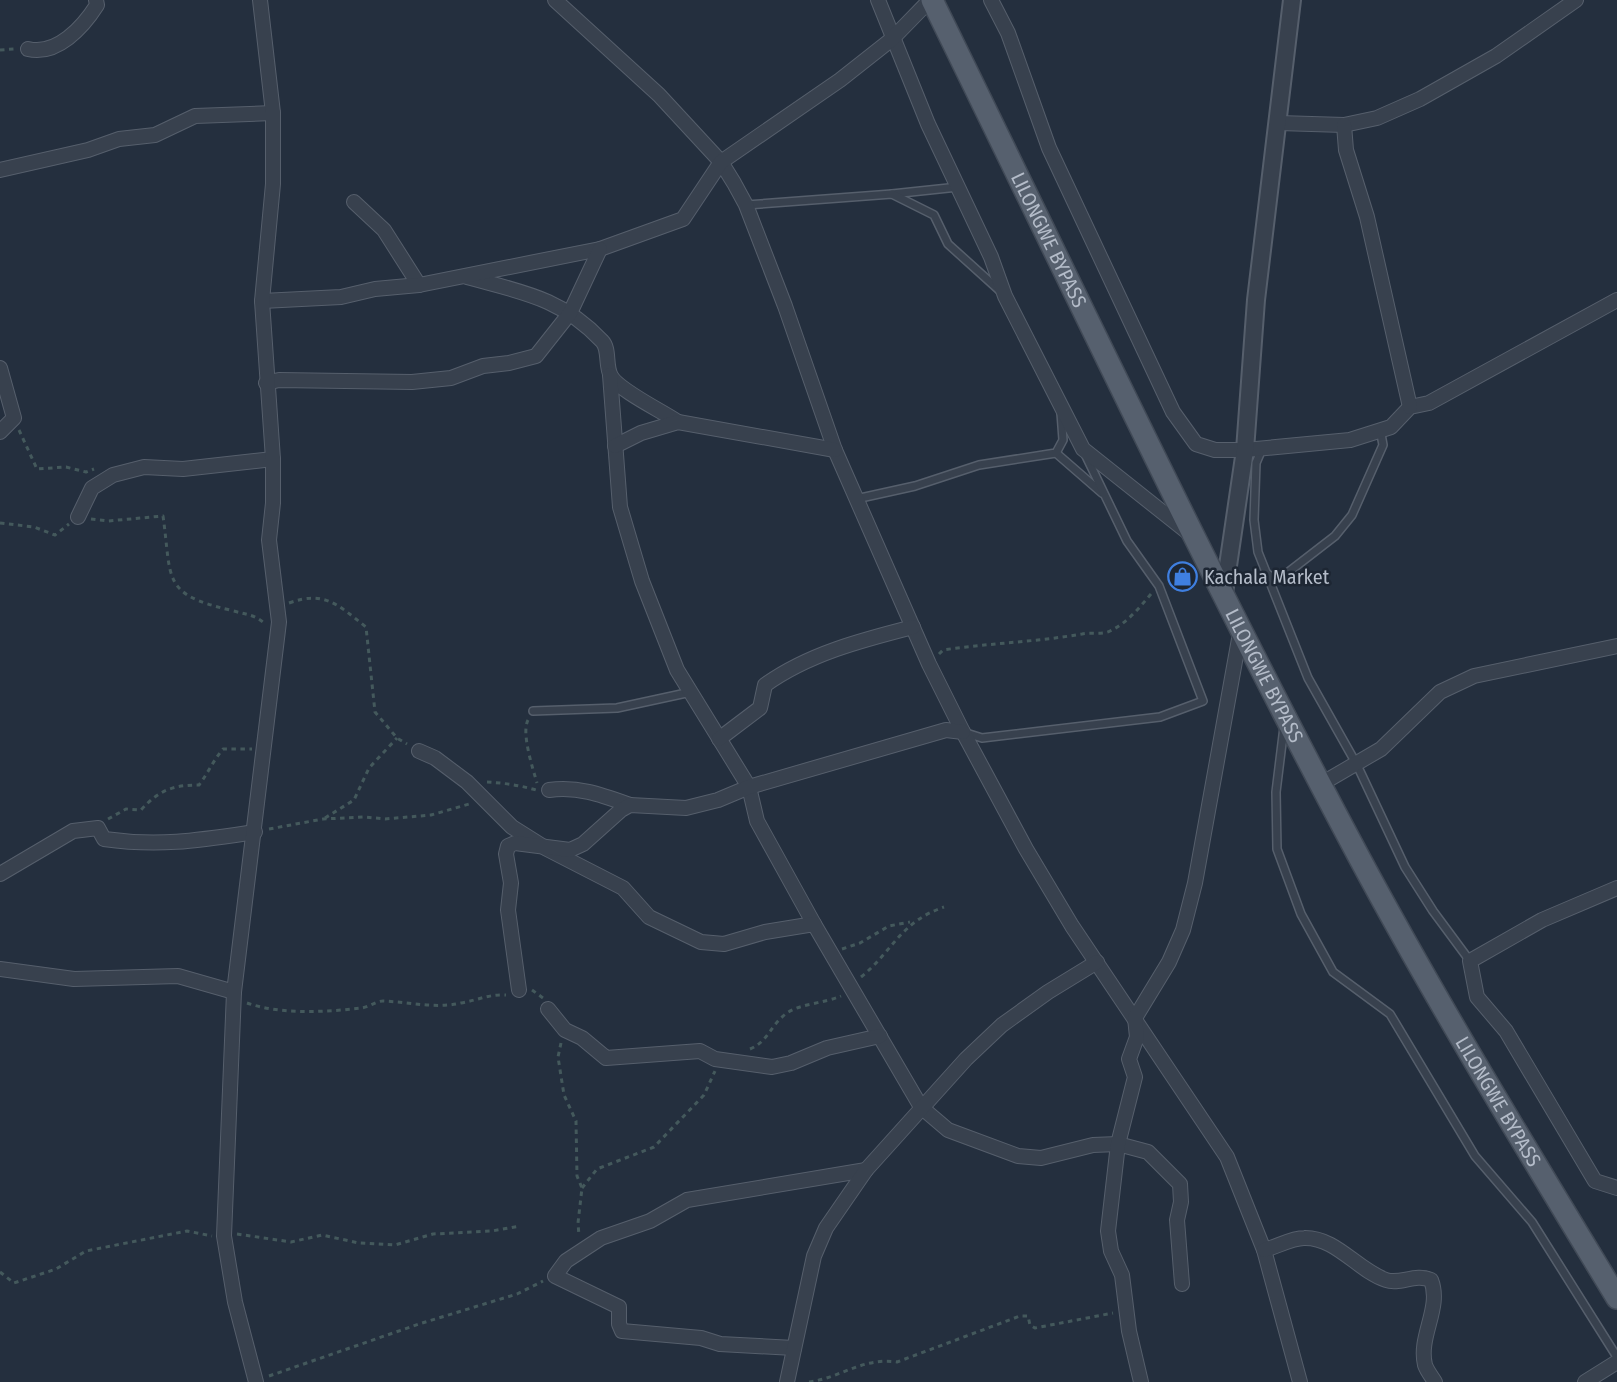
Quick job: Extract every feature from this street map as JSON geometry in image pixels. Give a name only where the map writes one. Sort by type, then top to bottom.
[{"type":"main road","name":"LILONGWE BYPASS","points":[[931,0],[1198,541],[1321,784],[1400,931],[1487,1084],[1617,1298]]},
{"type":"street","points":[[28,49],[38,51],[49,49],[83,27],[97,5],[96,0]]},
{"type":"street","points":[[256,1381],[235,1302],[224,1236],[234,995],[279,622],[269,540],[273,502],[273,459],[262,301],[273,184],[273,113],[260,0]]},
{"type":"street","points":[[555,0],[659,95],[721,162],[746,205],[785,306],[835,450],[929,664],[1032,859],[1072,926],[1136,1018],[1227,1157],[1264,1251],[1300,1382]]},
{"type":"street","points":[[878,0],[928,124],[959,187],[1005,296],[1060,408],[1083,449],[1198,541]]},
{"type":"street","points":[[262,301],[341,297],[375,289],[419,285],[600,249],[683,219],[721,162],[840,80],[892,39],[931,0]]},
{"type":"street","points":[[991,0],[1008,33],[1049,148],[1173,412],[1196,444],[1215,450],[1262,449],[1350,440],[1391,427],[1410,407],[1429,403],[1617,300]]},
{"type":"street","points":[[1224,593],[1245,450],[1256,300],[1292,0]]},
{"type":"street","points":[[1279,123],[1344,125],[1377,118],[1440,88],[1509,48],[1576,0]]},
{"type":"street","points":[[0,170],[88,150],[119,139],[154,135],[195,116],[273,113]]},
{"type":"street","points":[[1344,125],[1346,150],[1368,217],[1410,407]]},
{"type":"street","points":[[354,202],[384,230],[419,285]]},
{"type":"street","points":[[266,383],[279,380],[412,382],[451,378],[483,366],[509,363],[536,356],[570,313],[600,249]]},
{"type":"street","points":[[465,276],[553,302],[570,313],[604,343],[610,375],[620,507],[642,581],[677,670],[749,787],[757,821],[921,1107],[948,1130],[1018,1156],[1041,1158],[1093,1145],[1118,1144],[1148,1152],[1180,1184],[1181,1202],[1177,1220],[1182,1284]]},
{"type":"street","points":[[0,368],[14,418],[0,432]]},
{"type":"street","points":[[610,375],[624,391],[638,396],[678,422],[835,450]]},
{"type":"street","points":[[615,446],[640,433],[678,422]]},
{"type":"street","points":[[78,517],[92,488],[113,475],[144,467],[183,469],[273,459]]},
{"type":"street","points":[[1141,1382],[1129,1331],[1122,1275],[1111,1251],[1108,1231],[1118,1144],[1135,1077],[1129,1059],[1137,1037],[1136,1018],[1169,962],[1188,911],[1241,626]]},
{"type":"street","points":[[719,739],[760,708],[765,685],[781,674],[856,642],[913,627]]},
{"type":"street","points":[[1321,784],[1381,749],[1440,692],[1474,676],[1617,646]]},
{"type":"street","points":[[549,790],[570,787],[594,792],[630,805],[686,808],[718,800],[749,787],[946,730],[963,732]]},
{"type":"street","points":[[420,752],[435,758],[467,782],[512,826],[548,849],[623,888],[649,917],[701,942],[724,944],[765,932],[814,924]]},
{"type":"street","points":[[519,990],[508,910],[511,883],[506,854],[508,846],[515,843],[570,850],[583,844],[621,810],[630,805]]},
{"type":"street","points":[[0,874],[73,831],[98,828],[104,839],[143,844],[182,843],[255,832]]},
{"type":"street","points":[[1617,888],[1542,920],[1470,961],[1477,997],[1506,1031],[1595,1181],[1617,1188]]},
{"type":"street","points":[[787,1382],[814,1256],[826,1228],[866,1170],[921,1107],[1002,1025],[1048,992],[1097,962]]},
{"type":"street","points":[[0,969],[74,979],[178,976],[234,995]]},
{"type":"street","points":[[548,1009],[565,1030],[582,1038],[606,1058],[700,1051],[715,1059],[733,1063],[772,1067],[791,1063],[827,1048],[880,1036]]},
{"type":"street","points":[[794,1348],[720,1344],[702,1338],[622,1331],[619,1324],[619,1307],[555,1275],[566,1261],[601,1238],[650,1221],[687,1200],[866,1170]]},
{"type":"street","points":[[1264,1251],[1304,1238],[1331,1244],[1354,1263],[1388,1281],[1422,1276],[1431,1280],[1434,1301],[1426,1337],[1425,1365],[1435,1382]]},
{"type":"street","points":[[1585,1382],[1617,1362]]},
{"type":"lane","points":[[746,205],[959,187]]},
{"type":"lane","points":[[892,194],[934,215],[948,244],[1005,296]]},
{"type":"lane","points":[[856,499],[915,486],[979,465],[1056,453],[1064,440],[1060,408]]},
{"type":"lane","points":[[1264,572],[1273,578],[1282,577],[1335,536],[1352,515],[1383,446],[1381,434],[1373,433]]},
{"type":"lane","points":[[963,732],[982,738],[1160,717],[1203,701],[1159,586],[1127,542],[1083,449]]},
{"type":"lane","points":[[1262,449],[1256,463],[1254,520],[1258,552],[1264,572],[1308,678],[1357,765],[1405,867],[1433,911],[1470,961]]},
{"type":"lane","points":[[1056,453],[1104,495]]},
{"type":"lane","points":[[533,711],[617,708],[691,692]]},
{"type":"lane","points":[[1286,715],[1276,792],[1277,849],[1300,914],[1333,972],[1390,1014],[1474,1156],[1532,1222],[1617,1357]]},
{"type":"path","points":[[14,418],[37,469],[66,467],[86,471],[96,468],[109,470],[113,475]]},
{"type":"path","points":[[0,523],[34,527],[55,535],[78,517],[108,520],[163,516],[172,581],[181,592],[194,601],[256,616],[277,634]]},
{"type":"path","points":[[929,664],[943,650],[987,643],[1057,639],[1085,633],[1108,632],[1134,615],[1159,586]]},
{"type":"path","points":[[276,607],[315,596],[334,602],[366,627],[375,711],[397,738],[420,752]]},
{"type":"path","points":[[467,782],[478,785],[506,782],[539,791],[530,758],[525,724],[533,711]]},
{"type":"path","points":[[323,819],[354,800],[369,768],[397,738]]},
{"type":"path","points":[[98,828],[104,820],[126,809],[141,810],[156,794],[177,785],[200,785],[209,766],[223,749],[264,749]]},
{"type":"path","points":[[255,832],[323,819],[365,817],[385,819],[430,815],[483,800]]},
{"type":"path","points":[[582,1188],[597,1169],[654,1147],[705,1095],[713,1073],[721,1066],[733,1063],[759,1045],[788,1012],[828,1002],[843,995],[851,984],[873,967],[881,954],[900,938],[903,930],[911,923],[944,907]]},
{"type":"path","points":[[833,954],[860,943],[889,926],[906,921],[911,923]]},
{"type":"path","points":[[234,995],[260,1007],[336,1011],[366,1007],[380,1001],[431,1006],[462,1003],[490,994],[513,995],[519,990],[532,990],[541,995],[548,1009]]},
{"type":"path","points":[[565,1030],[558,1057],[564,1095],[576,1121],[577,1176],[582,1188],[578,1223],[582,1251]]},
{"type":"path","points":[[0,1272],[14,1283],[56,1269],[86,1251],[187,1231],[210,1236],[244,1233],[291,1242],[322,1235],[359,1243],[395,1245],[433,1234],[492,1232],[520,1226]]},
{"type":"path","points":[[256,1381],[419,1324],[517,1294],[555,1275]]},
{"type":"path","points":[[809,1382],[848,1368],[885,1360],[897,1362],[1020,1316],[1028,1316],[1030,1325],[1035,1328],[1128,1309]]},
{"type":"place","name":"Kachala Market","points":[[1183,577]]}]
